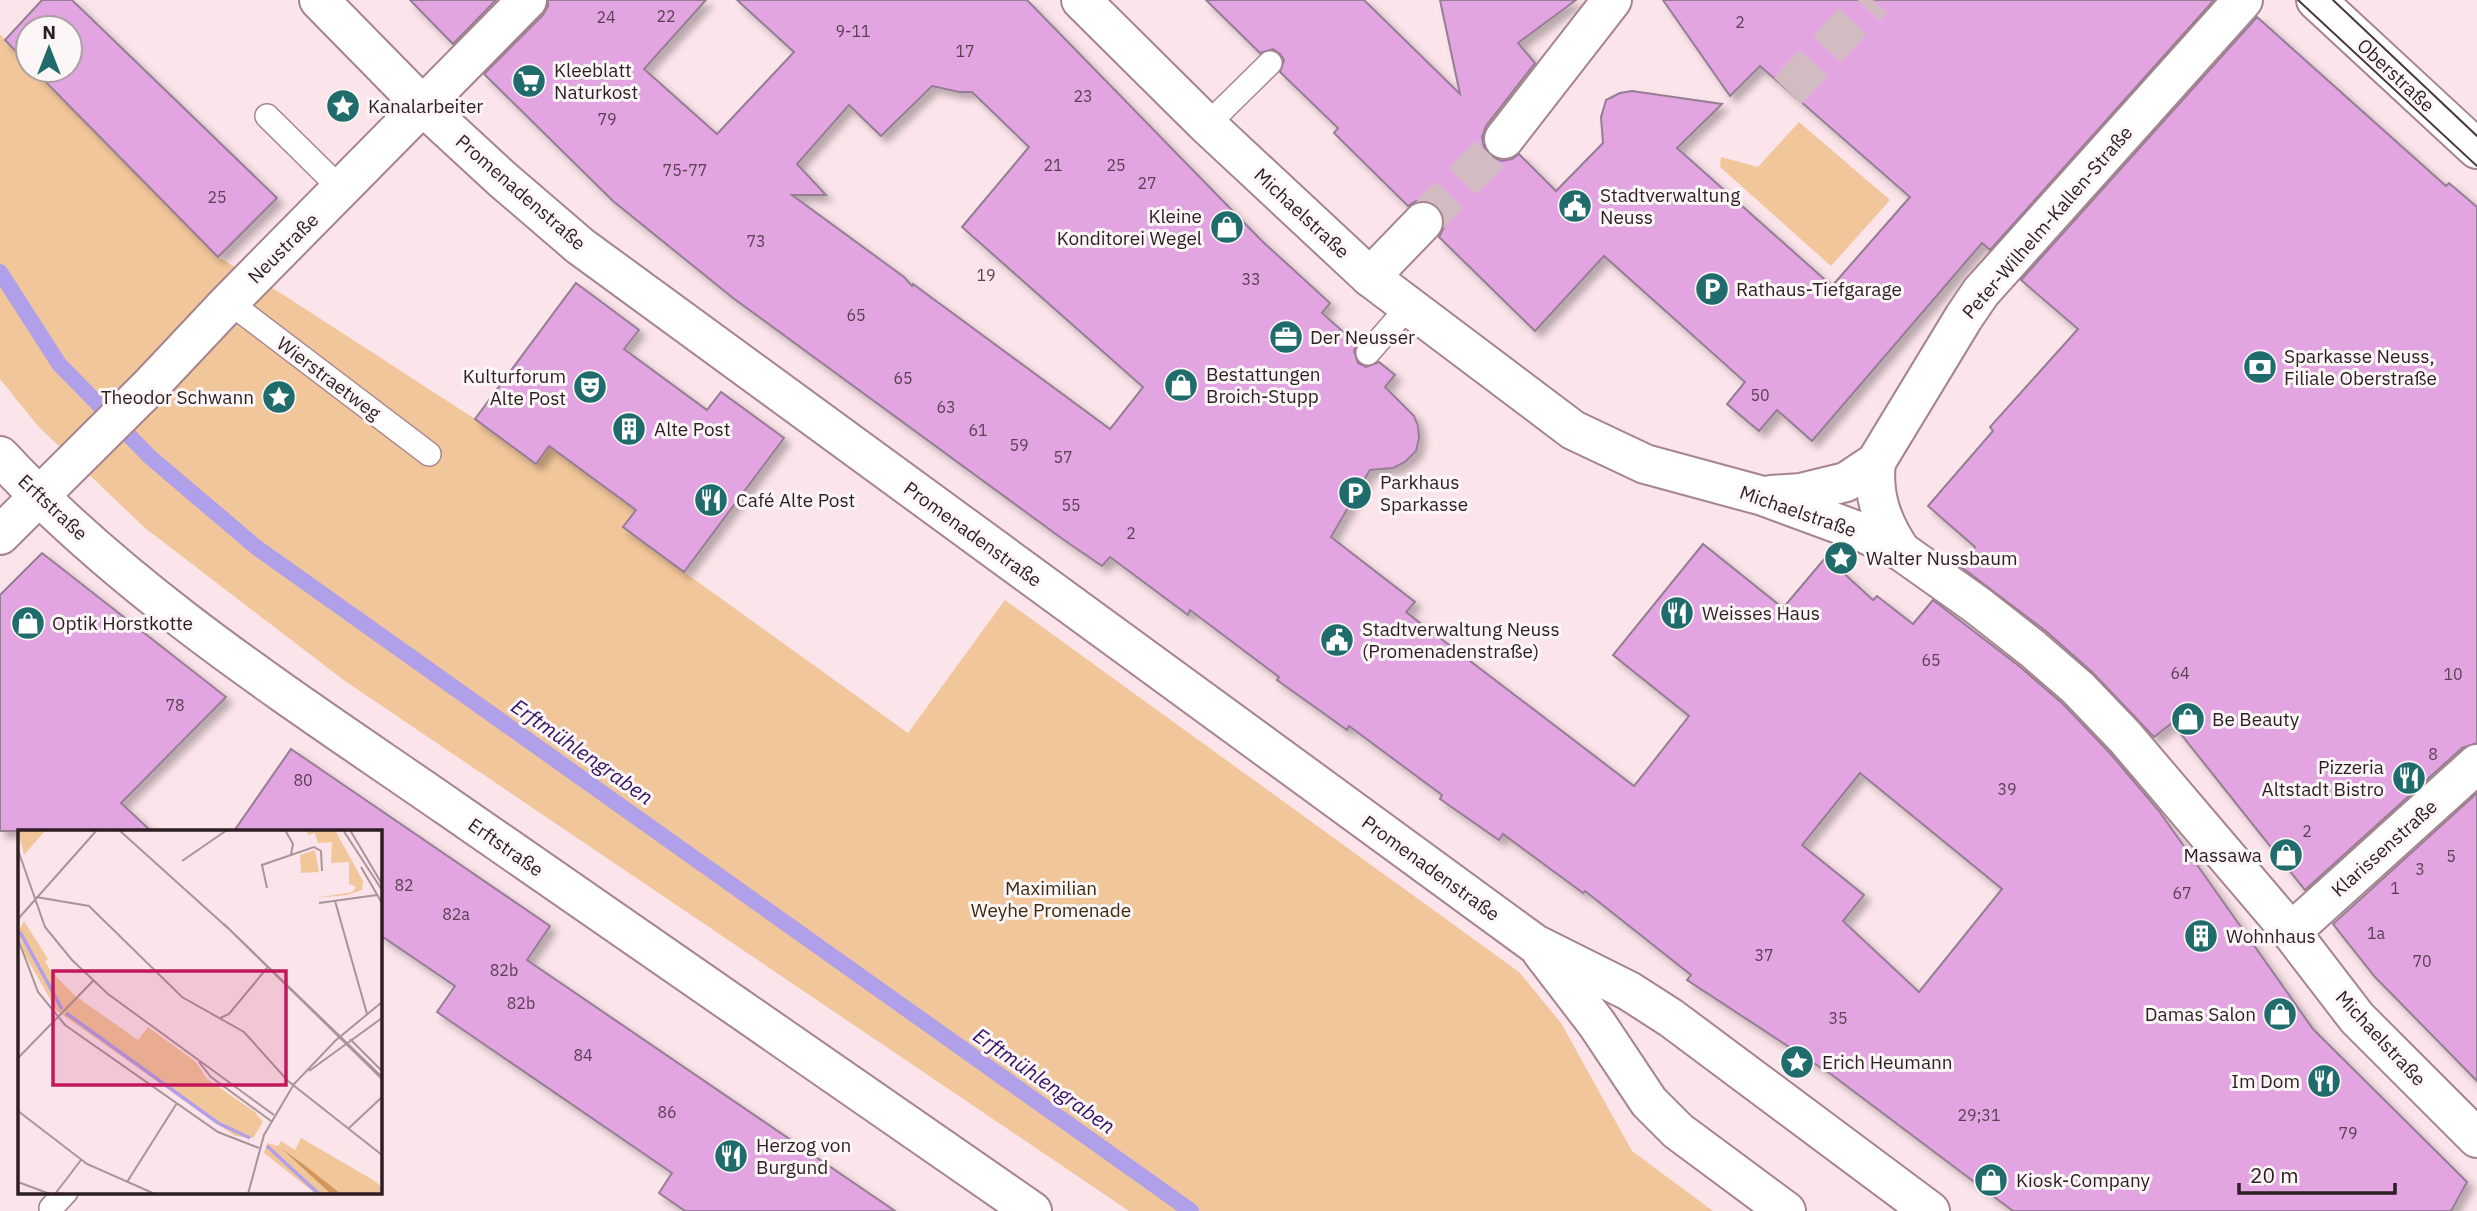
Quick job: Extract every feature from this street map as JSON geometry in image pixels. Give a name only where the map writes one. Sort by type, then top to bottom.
[{"type":"street","name":"Promenadenstraße","points":[[319,0],[424,107],[580,246],[1535,944],[1629,991],[1671,1018],[1930,1211]]},
{"type":"street","name":"Neustraße","points":[[0,535],[150,386],[229,302],[527,0]]},
{"type":"street","name":"Michaelstraße","points":[[1081,0],[1207,125],[1370,277],[1573,430],[1645,464],[1763,495],[1866,534],[1901,551],[1977,605],[2078,688],[2125,737],[2291,932],[2357,1018],[2477,1138]]},
{"type":"street","points":[[1504,139],[1612,0]]},
{"type":"street","name":"Peter-Wilhelm-Kallen-Straße","points":[[1763,495],[1801,493],[1846,482],[1876,462],[1982,292],[2243,0]]},
{"type":"street","name":"Oberstraße","points":[[2316,0],[2477,149]]},
{"type":"street","points":[[1370,277],[1423,222]]},
{"type":"street","name":"Erftstraße","points":[[0,456],[38,496],[121,570],[255,674],[1032,1211]]},
{"type":"street","points":[[1876,462],[1874,479],[1881,514],[1901,551]]},
{"type":"street","name":"Klarissenstraße","points":[[2291,932],[2477,764]]},
{"type":"street","name":"Promenadenstraße","points":[[1535,944],[1597,1024],[1649,1102],[1678,1131],[1786,1211]]},
{"type":"lane","points":[[1207,125],[1270,63]]},
{"type":"lane","points":[[267,116],[342,190]]},
{"type":"lane","name":"Wierstraetweg","points":[[229,302],[429,454]]},
{"type":"lane","points":[[1368,353],[1408,307]]},
{"type":"green space","name":"Maximilian Weyhe Promenade","points":[[0,34],[14,48],[14,84],[48,84],[218,257],[279,292],[475,419],[535,464],[549,446],[636,510],[623,528],[908,733],[1005,600],[1519,972],[1561,1023],[1632,1151],[1713,1211],[1129,1211],[345,681],[145,528],[38,426],[0,379]]},
{"type":"green space","points":[[1799,122],[1890,200],[1831,266],[1720,167],[1721,157],[1758,167]]},
{"type":"building","points":[[42,0],[72,0],[277,198],[218,257],[48,84],[84,84],[84,14],[29,14]]},
{"type":"building","points":[[410,0],[496,0],[453,44]]},
{"type":"building","points":[[548,0],[706,0],[644,69],[717,134],[794,52],[737,0],[1027,0],[1262,241],[1330,303],[1322,313],[1357,344],[1354,351],[1358,363],[1366,367],[1379,362],[1395,375],[1385,387],[1414,416],[1419,438],[1416,451],[1405,462],[1393,468],[1370,470],[1331,537],[1415,602],[1406,612],[1634,786],[1689,716],[1613,655],[1703,544],[1783,608],[1826,557],[1873,600],[1877,596],[1913,624],[1933,600],[2019,666],[2063,704],[2109,752],[2159,811],[2313,1029],[2467,1182],[2451,1211],[2013,1211],[1832,1075],[1687,980],[1691,975],[1585,891],[1583,893],[1503,834],[1499,840],[1440,799],[1442,795],[1349,726],[1347,730],[1277,680],[1279,677],[1190,610],[1188,615],[1110,557],[1102,566],[1064,540],[733,298],[613,201],[484,74],[543,15]],"holes":[[[932,86],[972,92],[1029,147],[962,227],[1143,387],[1110,429],[913,284],[912,286],[904,277],[792,195],[826,195],[797,164],[849,105],[881,136]],[[1860,773],[2002,889],[1919,992],[1843,921],[1864,895],[1802,845]]]},
{"type":"building","points":[[1206,0],[1364,0],[1460,94],[1440,0],[1576,0],[1518,43],[1535,63],[1486,126],[1482,137],[1490,156],[1502,161],[1519,154],[1556,191],[1603,143],[1601,117],[1606,100],[1632,91],[1722,104],[1677,148],[1832,286],[1910,197],[1760,66],[1730,96],[1663,0],[2214,0],[1990,250],[1982,243],[1812,441],[1777,410],[1759,431],[1727,404],[1745,382],[1604,256],[1535,331],[1439,237],[1444,227],[1444,215],[1439,207],[1428,201],[1416,201],[1408,206],[1334,133],[1338,128],[1280,72],[1284,60],[1280,54],[1273,49],[1260,53]]},
{"type":"building","name":"Sparkasse Neuss, Filiale Oberstraße","points":[[2257,17],[2446,186],[2449,183],[2477,207],[2477,743],[2462,748],[2305,890],[2172,723],[2154,737],[2092,672],[2047,632],[1960,566],[1975,547],[1928,506],[1993,431],[1990,427],[2078,329],[2021,280]]},
{"type":"building","points":[[14,30],[14,49],[5,40]]},
{"type":"building","name":"Alte Post","points":[[576,283],[639,330],[624,349],[707,410],[721,392],[784,438],[684,572],[623,527],[636,510],[549,446],[536,464],[475,419]]},
{"type":"building","points":[[42,553],[226,697],[121,803],[150,830],[0,831],[0,595]]},
{"type":"building","points":[[291,749],[550,926],[527,960],[895,1211],[685,1211],[659,1193],[672,1173],[437,1012],[455,986],[382,936],[382,830],[235,830]]},
{"type":"building","points":[[2477,793],[2477,1081],[2375,977],[2333,924]]},
{"type":"waterway","name":"Erftmühlengraben","points":[[0,272],[59,364],[150,457],[256,547],[1191,1211]]},
{"type":"tunnel","points":[[1788,91],[1873,0]]},
{"type":"tunnel","points":[[1423,222],[1504,139]]},
{"type":"tram line","points":[[2298,0],[2477,166]]},
{"type":"tram line","points":[[2333,0],[2477,136]]},
{"type":"place","name":"Kleeblatt Naturkost","points":[[529,81]]},
{"type":"place","name":"Kanalarbeiter","points":[[343,106]]},
{"type":"place","name":"Stadtverwaltung Neuss","points":[[1575,206]]},
{"type":"place","name":"Kleine Konditorei Wegel","points":[[1227,227]]},
{"type":"place","name":"Rathaus-Tiefgarage","points":[[1712,289]]},
{"type":"place","name":"Der Neusser","points":[[1286,337]]},
{"type":"place","name":"Sparkasse Neuss, Filiale Oberstraße","points":[[2260,367]]},
{"type":"place","name":"Bestattungen Broich-Stupp","points":[[1181,385]]},
{"type":"place","name":"Kulturforum Alte Post","points":[[590,387]]},
{"type":"place","name":"Theodor Schwann","points":[[279,397]]},
{"type":"place","name":"Alte Post","points":[[629,429]]},
{"type":"place","name":"Parkhaus Sparkasse","points":[[1355,493]]},
{"type":"place","name":"Café Alte Post","points":[[711,500]]},
{"type":"place","name":"Walter Nussbaum","points":[[1841,558]]},
{"type":"place","name":"Weisses Haus","points":[[1677,613]]},
{"type":"place","name":"Optik Horstkotte","points":[[28,623]]},
{"type":"place","name":"Stadtverwaltung Neuss (Promenadenstraße)","points":[[1337,640]]},
{"type":"place","name":"Be Beauty","points":[[2188,719]]},
{"type":"place","name":"Pizzeria Altstadt Bistro","points":[[2409,778]]},
{"type":"place","name":"Massawa","points":[[2286,855]]},
{"type":"place","name":"Wohnhaus","points":[[2201,936]]},
{"type":"place","name":"Damas Salon","points":[[2280,1014]]},
{"type":"place","name":"Erich Heumann","points":[[1797,1062]]},
{"type":"place","name":"Im Dom","points":[[2324,1081]]},
{"type":"place","name":"Herzog von Burgund","points":[[731,1156]]},
{"type":"place","name":"Kiosk-Company","points":[[1991,1180]]}]
